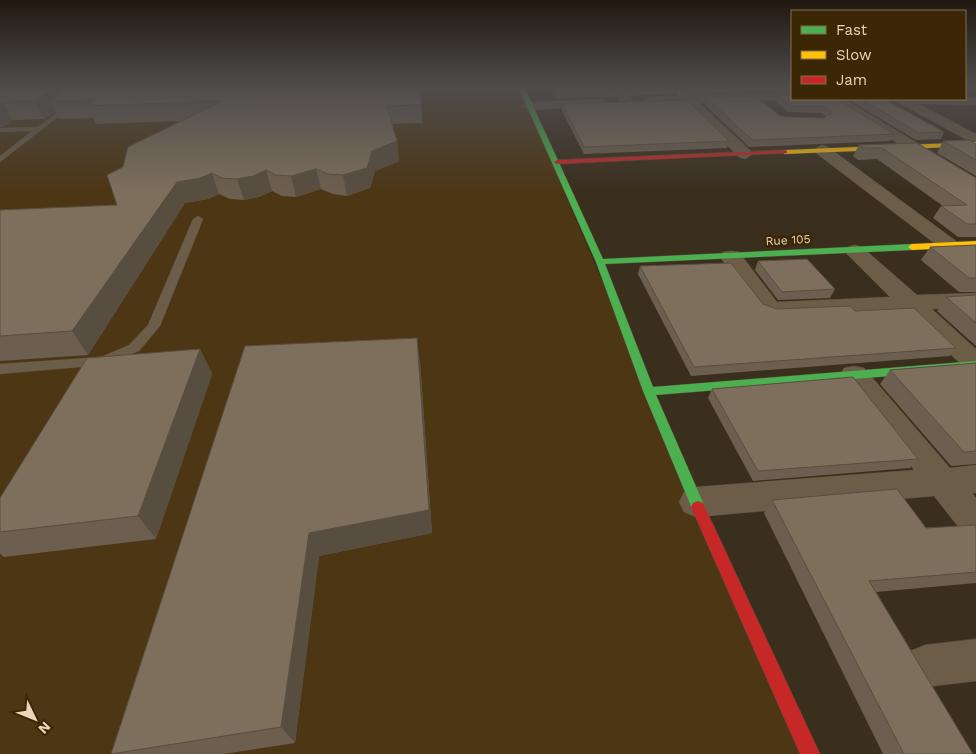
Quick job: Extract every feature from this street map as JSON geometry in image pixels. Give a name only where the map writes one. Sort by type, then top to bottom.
[{"type":"street","points":[[537,121],[557,162],[600,262],[649,391],[696,502],[810,754]]},
{"type":"street","points":[[642,121],[644,125]]},
{"type":"street","points":[[711,121],[746,154]]},
{"type":"street","points":[[871,121],[976,185]]},
{"type":"street","points":[[941,121],[976,140]]},
{"type":"street","points":[[557,162],[976,144]]},
{"type":"street","points":[[822,150],[949,245]]},
{"type":"street","name":"Rue 105","points":[[600,262],[975,244]]},
{"type":"street","points":[[855,251],[976,364]]},
{"type":"street","points":[[731,257],[768,306],[773,309],[976,300]]},
{"type":"street","points":[[649,391],[976,364]]},
{"type":"street","points":[[854,375],[976,523]]},
{"type":"street","points":[[696,502],[976,479]]},
{"type":"street","points":[[925,666],[976,660]]},
{"type":"lane","points":[[0,160],[50,121]]},
{"type":"lane","points":[[0,130],[40,129]]},
{"type":"lane","points":[[0,369],[103,361],[134,348],[154,326],[198,219]]},
{"type":"shaded area","points":[[0,121],[534,121],[803,754],[0,754]]},
{"type":"building","points":[[181,121],[391,121],[397,141],[372,151],[367,168],[343,175],[328,174],[316,169],[291,176],[276,175],[266,170],[253,176],[237,179],[222,178],[212,173],[200,178],[177,182],[72,331],[0,336],[0,210],[117,205],[107,175],[123,167],[128,147]]},
{"type":"building","points":[[571,121],[709,121],[729,141],[584,147]]},
{"type":"building","points":[[732,121],[873,121],[894,134],[752,140]]},
{"type":"building","points":[[899,121],[924,121],[944,132],[919,133]]},
{"type":"building","points":[[969,140],[976,144],[976,160],[943,141]]},
{"type":"building","points":[[917,143],[976,178],[976,224],[967,224],[941,206],[967,205],[882,148],[863,148],[859,145]]},
{"type":"building","points":[[976,245],[976,278],[969,278],[930,247]]},
{"type":"building","points":[[807,259],[835,289],[782,292],[758,261]]},
{"type":"building","points":[[731,263],[763,304],[777,309],[850,306],[855,311],[914,308],[956,348],[694,367],[640,266]]},
{"type":"building","points":[[976,295],[976,323],[946,297]]},
{"type":"building","points":[[417,338],[429,510],[309,533],[281,727],[111,754],[245,346]]},
{"type":"building","points":[[200,349],[138,516],[0,532],[0,498],[87,358]]},
{"type":"building","points":[[976,363],[976,451],[964,452],[890,370]]},
{"type":"building","points":[[853,377],[918,459],[758,471],[712,389]]},
{"type":"building","points":[[897,489],[926,528],[976,525],[976,572],[869,581],[973,754],[904,754],[772,500]]},
{"type":"traffic: fast","points":[[537,121],[600,262],[649,391],[698,507]]},
{"type":"traffic: fast","points":[[600,262],[912,247]]},
{"type":"traffic: fast","points":[[649,391],[976,365]]},
{"type":"traffic: slow","points":[[785,152],[976,144]]},
{"type":"traffic: slow","points":[[912,247],[976,244]]},
{"type":"traffic: jam","points":[[557,162],[785,152]]},
{"type":"traffic: jam","points":[[698,507],[810,754]]}]
